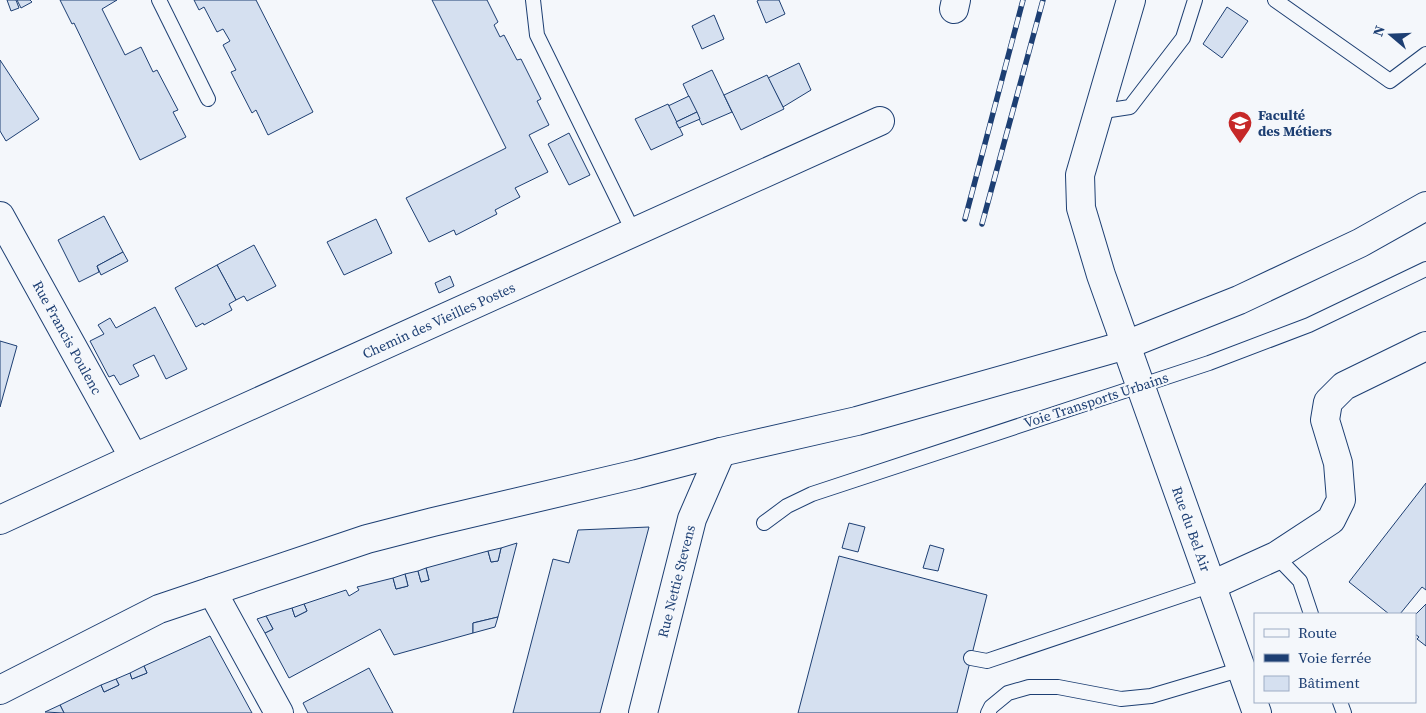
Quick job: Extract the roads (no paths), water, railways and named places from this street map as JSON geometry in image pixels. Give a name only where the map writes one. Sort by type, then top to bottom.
[{"type":"street","name":"Rue du Bel Air","points":[[1131,0],[1080,175],[1081,208],[1101,275],[1257,713]]},
{"type":"street","name":"Chemin des Vieilles Postes","points":[[0,520],[880,122]]},
{"type":"street","points":[[0,690],[159,609],[367,539],[721,452],[857,421],[1126,345],[1248,296],[1360,243],[1426,206]]},
{"type":"street","name":"Rue Francis Poulenc","points":[[0,216],[134,458]]},
{"type":"street","points":[[1212,585],[1276,556],[1331,520],[1341,500],[1338,463],[1325,420],[1328,402],[1344,386],[1426,346]]},
{"type":"street","name":"Rue Nettie Stevens","points":[[643,713],[692,519],[721,452]]},
{"type":"street","points":[[212,591],[279,713]]},
{"type":"lane","points":[[159,0],[208,99]]},
{"type":"lane","points":[[533,0],[537,36],[634,233]]},
{"type":"lane","points":[[1097,112],[1130,107],[1183,38],[1194,0]]},
{"type":"lane","points":[[1275,0],[1390,81],[1426,54]]},
{"type":"lane","name":"Voie Transports Urbains","points":[[764,523],[787,506],[812,494],[1209,363],[1309,325],[1426,269]]},
{"type":"lane","points":[[1276,556],[1300,581],[1311,613]]},
{"type":"lane","points":[[971,658],[987,661],[1212,585]]},
{"type":"lane","points":[[988,713],[1008,693],[1029,687],[1058,687],[1121,699],[1151,696],[1242,670]]},
{"type":"railway","points":[[965,219],[1023,0]]},
{"type":"railway","points":[[982,224],[1043,0]]},
{"type":"place","name":"Faculté des Métiers","points":[[1240,144]]}]
